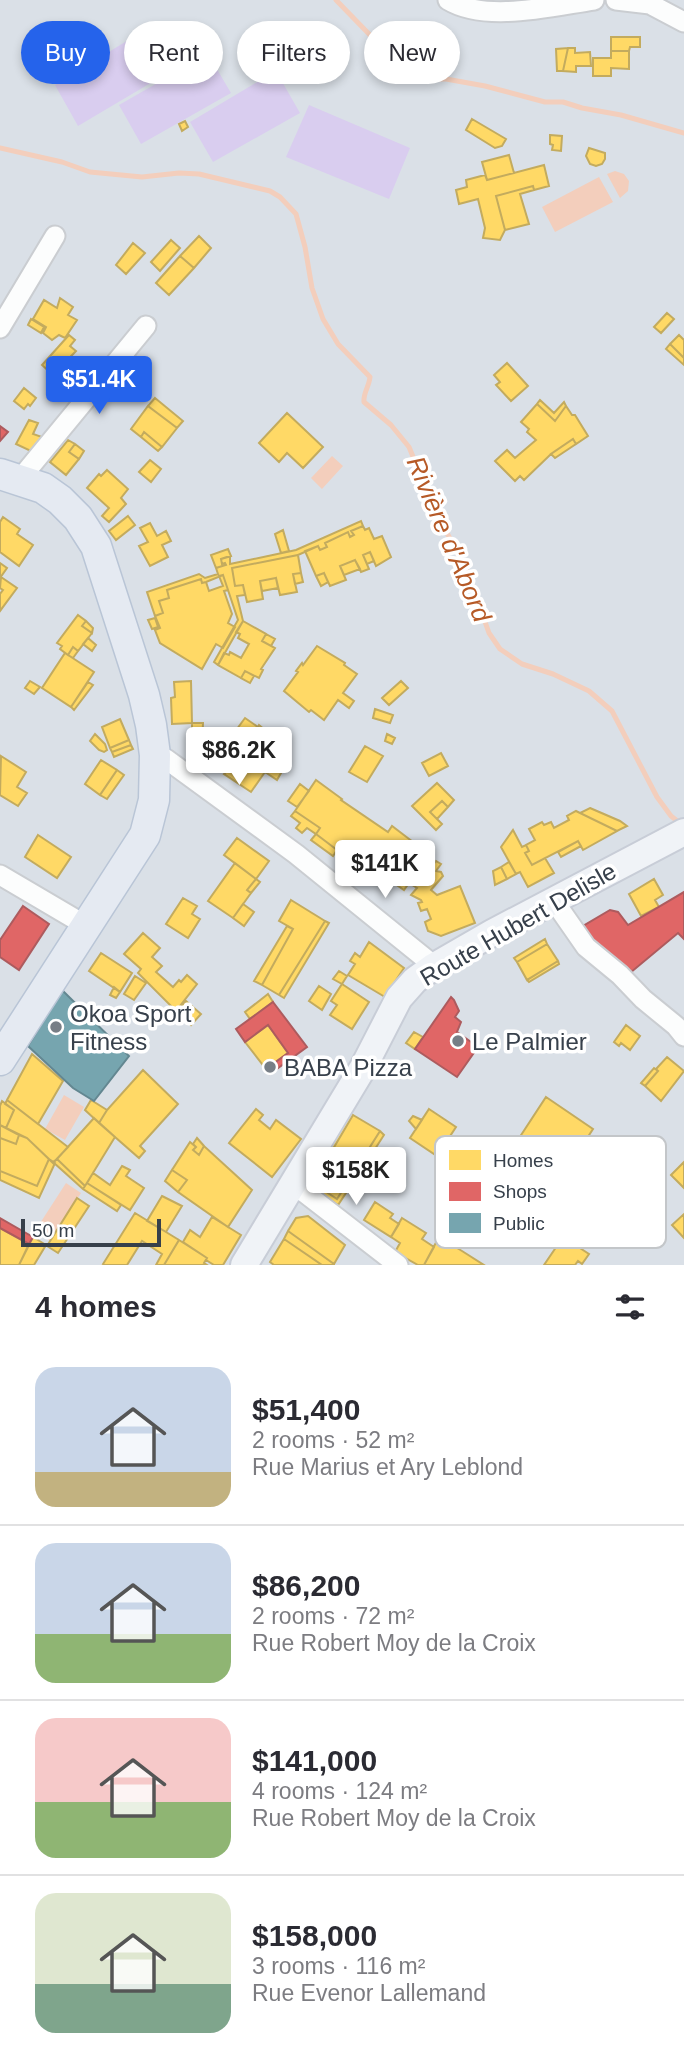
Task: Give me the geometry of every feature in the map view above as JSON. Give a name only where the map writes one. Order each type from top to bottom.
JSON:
[{"type":"main road","points":[[0,1060],[145,835],[154,800],[155,755],[144,695],[96,546],[78,518],[60,500],[43,488],[10,477]]},
{"type":"main road","name":"Route Hubert Delisle","points":[[244,1265],[364,1066],[399,998],[415,981],[433,967],[492,933],[684,832]]},
{"type":"street","points":[[447,0],[457,6],[486,11],[594,0]]},
{"type":"street","points":[[616,0],[650,4],[684,22]]},
{"type":"street","points":[[0,328],[55,236]]},
{"type":"street","points":[[10,477],[146,326]]},
{"type":"street","points":[[155,755],[166,759],[296,854],[433,967]]},
{"type":"street","points":[[0,875],[85,925]]},
{"type":"street","points":[[554,901],[586,947],[620,975],[684,1036]]},
{"type":"street","points":[[291,1185],[398,1265]]},
{"type":"shaded area","points":[[0,0],[684,0],[684,1265],[0,1265]]},
{"type":"shaded area","points":[[124,43],[124,84],[149,84],[78,126],[55,85],[110,84],[110,51]]},
{"type":"shaded area","points":[[223,79],[231,93],[141,144],[119,105],[156,84],[223,84]]},
{"type":"shaded area","points":[[254,84],[283,84],[300,113],[213,162],[190,122]]},
{"type":"shaded area","points":[[309,105],[410,148],[389,199],[286,157]]},
{"type":"shaded area","points":[[615,171],[624,174],[629,181],[628,191],[620,198],[607,174]]},
{"type":"shaded area","points":[[599,177],[613,202],[555,232],[542,207]]},
{"type":"shaded area","points":[[332,456],[343,466],[322,489],[311,478]]},
{"type":"shaded area","points":[[64,1095],[84,1107],[65,1140],[45,1129]]},
{"type":"shaded area","points":[[66,1183],[81,1193],[50,1241],[35,1231]]},
{"type":"building: Homes","points":[[611,37],[640,37],[640,47],[630,47],[629,51],[611,51]]},
{"type":"building: Homes","points":[[568,48],[563,71],[557,71],[556,49]]},
{"type":"building: Homes","points":[[568,48],[575,48],[575,53],[590,52],[591,66],[576,66],[576,72],[563,71]]},
{"type":"building: Homes","points":[[611,51],[629,51],[629,69],[611,68],[611,76],[593,76],[593,58],[611,58]]},
{"type":"building: Homes","points":[[472,119],[506,139],[502,146],[495,148],[466,130]]},
{"type":"building: Homes","points":[[185,121],[188,127],[182,131],[179,124]]},
{"type":"building: Homes","points":[[550,135],[562,136],[561,151],[552,150]]},
{"type":"building: Homes","points":[[589,148],[605,153],[602,164],[590,164],[586,156]]},
{"type":"building: Homes","points":[[509,155],[514,173],[487,180],[482,162]]},
{"type":"building: Homes","points":[[544,165],[549,186],[534,190],[533,186],[496,196],[505,230],[500,240],[483,238],[485,228],[478,199],[459,204],[456,190],[467,187],[466,180],[485,175],[487,180]]},
{"type":"building: Homes","points":[[533,186],[534,190],[520,194],[529,224],[505,230],[496,196]]},
{"type":"building: Homes","points":[[199,236],[211,248],[194,268],[180,256]]},
{"type":"building: Homes","points":[[171,240],[180,248],[160,271],[151,262]]},
{"type":"building: Homes","points":[[133,243],[145,253],[126,274],[116,265]]},
{"type":"building: Homes","points":[[180,256],[194,268],[169,295],[156,283]]},
{"type":"building: Homes","points":[[60,298],[73,307],[68,315],[77,320],[65,338],[59,335],[52,340],[43,333],[46,327],[33,319],[44,300],[57,308]]},
{"type":"building: Homes","points":[[667,313],[674,319],[661,333],[654,327]]},
{"type":"building: Homes","points":[[31,319],[44,327],[41,333],[28,325]]},
{"type":"building: Homes","points":[[69,335],[75,340],[70,346],[76,351],[53,375],[42,365]]},
{"type":"building: Homes","points":[[679,335],[684,340],[684,358],[670,344]]},
{"type":"building: Homes","points":[[670,344],[684,358],[684,365],[666,349]]},
{"type":"building: Homes","points":[[72,356],[74,358],[56,378],[53,375]]},
{"type":"building: Homes","points":[[507,363],[528,386],[511,401],[496,385],[500,382],[494,375]]},
{"type":"building: Homes","points":[[24,388],[36,398],[24,409],[14,401]]},
{"type":"building: Homes","points":[[155,398],[183,421],[177,428],[148,406]]},
{"type":"building: Homes","points":[[540,400],[554,413],[564,402],[566,406],[555,421],[537,404]]},
{"type":"building: Homes","points":[[537,404],[555,421],[566,406],[588,436],[576,444],[573,439],[551,454],[524,480],[520,476],[515,481],[495,461],[507,450],[515,458],[536,440],[521,422]]},
{"type":"building: Homes","points":[[148,406],[177,428],[162,447],[144,432],[141,437],[131,429]]},
{"type":"building: Homes","points":[[287,413],[323,447],[303,468],[287,453],[279,462],[259,443]]},
{"type":"building: Homes","points":[[29,420],[38,423],[33,434],[42,437],[35,453],[16,444]]},
{"type":"building: Homes","points":[[144,432],[162,447],[158,451],[141,437]]},
{"type":"building: Homes","points":[[573,439],[576,444],[555,458],[551,454]]},
{"type":"building: Homes","points":[[68,440],[75,444],[69,452],[79,459],[66,475],[50,462]]},
{"type":"building: Homes","points":[[75,444],[84,451],[79,459],[69,452]]},
{"type":"building: Homes","points":[[150,460],[161,469],[151,482],[139,472]]},
{"type":"building: Homes","points":[[107,470],[128,489],[121,498],[126,504],[109,522],[102,516],[109,508],[87,488],[99,474],[101,476]]},
{"type":"building: Homes","points":[[128,516],[135,525],[116,540],[109,531]]},
{"type":"building: Homes","points":[[3,517],[20,529],[17,534],[33,545],[19,566],[0,552],[0,522]]},
{"type":"building: Homes","points":[[361,521],[363,526],[351,531],[354,535],[350,537],[348,532],[325,543],[327,547],[320,550],[318,546],[298,555],[232,568],[235,586],[243,585],[245,595],[237,596],[243,621],[218,665],[214,662],[238,620],[223,575],[206,582],[202,583],[201,579],[167,590],[169,598],[159,601],[163,613],[155,616],[147,592],[199,574],[205,578],[218,574],[216,568],[226,565],[222,564],[221,559],[230,556],[230,564],[296,550]]},
{"type":"building: Homes","points":[[150,523],[157,536],[166,531],[171,541],[162,545],[168,557],[150,566],[139,546],[148,542],[140,528]]},
{"type":"building: Homes","points":[[363,526],[365,530],[369,528],[374,539],[382,536],[391,557],[376,566],[370,552],[363,555],[369,569],[361,572],[355,560],[340,566],[346,580],[330,586],[324,573],[316,576],[305,551],[318,546],[320,550],[327,547],[325,543],[348,532],[350,537],[354,535],[351,531]]},
{"type":"building: Homes","points":[[283,530],[289,551],[281,553],[275,534]]},
{"type":"building: Homes","points":[[228,549],[231,556],[221,559],[222,564],[226,565],[216,568],[211,555]]},
{"type":"building: Homes","points":[[370,552],[374,561],[367,564],[363,555]]},
{"type":"building: Homes","points":[[298,555],[301,573],[293,574],[297,592],[280,595],[276,578],[260,581],[263,599],[247,602],[243,585],[235,586],[232,568]]},
{"type":"building: Homes","points":[[355,560],[360,569],[344,575],[340,566]]},
{"type":"building: Homes","points":[[0,563],[7,568],[0,578]]},
{"type":"building: Homes","points":[[301,573],[303,582],[295,584],[293,574]]},
{"type":"building: Homes","points":[[324,573],[328,582],[321,586],[316,576]]},
{"type":"building: Homes","points":[[223,575],[228,590],[224,591],[232,614],[228,623],[235,627],[223,648],[216,644],[202,669],[160,643],[155,630],[160,628],[155,616],[163,613],[159,601],[169,598],[167,590],[201,579],[202,583],[206,582],[209,591],[223,586],[219,576]]},
{"type":"building: Homes","points":[[1,577],[17,588],[0,611],[0,594],[3,590],[0,588]]},
{"type":"building: Homes","points":[[276,578],[278,588],[262,591],[260,581]]},
{"type":"building: Homes","points":[[78,615],[86,621],[82,626],[92,633],[78,651],[73,647],[68,655],[57,643]]},
{"type":"building: Homes","points":[[155,618],[158,627],[152,629],[148,620]]},
{"type":"building: Homes","points":[[86,621],[93,628],[92,633],[82,626]]},
{"type":"building: Homes","points":[[243,621],[266,634],[262,641],[275,648],[261,669],[263,670],[259,678],[245,671],[241,678],[218,665],[224,653],[229,655],[230,652],[241,658],[249,644],[238,638],[240,634],[236,632]]},
{"type":"building: Homes","points":[[266,634],[275,639],[271,646],[262,641]]},
{"type":"building: Homes","points":[[88,638],[96,645],[92,651],[83,644]]},
{"type":"building: Homes","points":[[317,646],[345,663],[344,665],[357,674],[343,693],[354,701],[349,708],[338,700],[324,720],[311,710],[309,712],[284,691],[298,672],[296,671]]},
{"type":"building: Homes","points":[[73,647],[78,651],[73,658],[68,655]]},
{"type":"building: Homes","points":[[65,653],[94,672],[71,707],[42,688]]},
{"type":"building: Homes","points":[[245,671],[254,676],[250,683],[241,678]]},
{"type":"building: Homes","points":[[30,681],[40,687],[34,694],[25,688]]},
{"type":"building: Homes","points":[[191,681],[192,723],[172,724],[171,698],[175,697],[174,682]]},
{"type":"building: Homes","points":[[401,681],[408,688],[389,705],[382,698]]},
{"type":"building: Homes","points":[[88,682],[93,685],[74,710],[71,707]]},
{"type":"building: Homes","points":[[375,709],[393,715],[390,723],[373,718]]},
{"type":"building: Homes","points":[[245,718],[258,727],[259,725],[284,746],[270,766],[281,773],[277,780],[265,772],[251,792],[212,763],[229,736],[231,737]]},
{"type":"building: Homes","points":[[120,719],[129,740],[110,748],[102,727]]},
{"type":"building: Homes","points":[[192,723],[203,723],[202,746],[192,748]]},
{"type":"building: Homes","points":[[95,734],[105,744],[107,750],[104,752],[90,741]]},
{"type":"building: Homes","points":[[387,734],[395,738],[392,744],[385,741]]},
{"type":"building: Homes","points":[[129,740],[131,745],[112,752],[110,748]]},
{"type":"building: Homes","points":[[131,745],[133,749],[114,757],[112,752]]},
{"type":"building: Homes","points":[[365,746],[383,756],[367,782],[349,772]]},
{"type":"building: Homes","points":[[198,748],[200,758],[192,759],[190,750]]},
{"type":"building: Homes","points":[[441,753],[448,766],[429,776],[422,763]]},
{"type":"building: Homes","points":[[1,756],[26,772],[17,787],[27,793],[18,806],[0,795]]},
{"type":"building: Homes","points":[[101,760],[117,770],[100,795],[85,784]]},
{"type":"building: Homes","points":[[117,770],[124,775],[107,799],[100,795]]},
{"type":"building: Homes","points":[[316,780],[388,832],[392,826],[429,855],[424,862],[431,867],[436,861],[441,864],[436,871],[443,876],[431,890],[437,895],[460,886],[475,923],[441,936],[428,931],[425,922],[431,919],[427,909],[421,911],[418,903],[422,902],[421,900],[411,895],[417,888],[409,883],[404,890],[391,881],[395,875],[371,857],[367,863],[342,845],[337,850],[316,834],[320,828],[295,811]]},
{"type":"building: Homes","points":[[437,783],[454,800],[448,807],[442,801],[430,812],[442,824],[436,830],[412,806]]},
{"type":"building: Homes","points":[[300,784],[309,791],[297,807],[288,801]]},
{"type":"building: Homes","points":[[442,801],[448,807],[437,819],[430,812]]},
{"type":"building: Homes","points":[[590,808],[627,826],[617,831],[580,813]]},
{"type":"building: Homes","points":[[295,811],[320,828],[316,834],[307,828],[302,833],[296,828],[300,823],[291,816]]},
{"type":"building: Homes","points":[[576,811],[617,831],[583,850],[578,841],[532,865],[525,853],[529,851],[526,845],[535,840],[529,829],[542,822],[544,825],[551,822],[554,828],[569,820],[567,816]]},
{"type":"building: Homes","points":[[513,830],[522,847],[526,845],[529,851],[525,853],[532,865],[545,858],[554,873],[528,887],[520,872],[516,874],[501,847]]},
{"type":"building: Homes","points":[[316,834],[337,850],[333,856],[311,840]]},
{"type":"building: Homes","points":[[38,835],[71,857],[57,878],[25,857]]},
{"type":"building: Homes","points":[[237,838],[269,861],[256,879],[224,855]]},
{"type":"building: Homes","points":[[578,841],[581,846],[561,857],[558,852]]},
{"type":"building: Homes","points":[[342,845],[367,863],[363,868],[337,850]]},
{"type":"building: Homes","points":[[371,857],[395,875],[391,881],[382,874],[378,880],[372,875],[376,869],[367,863]]},
{"type":"building: Homes","points":[[509,862],[516,874],[507,879],[501,867]]},
{"type":"building: Homes","points":[[235,863],[256,879],[247,890],[251,893],[233,918],[208,901]]},
{"type":"building: Homes","points":[[501,867],[507,879],[495,885],[493,871]]},
{"type":"building: Homes","points":[[256,879],[260,882],[251,893],[247,890]]},
{"type":"building: Homes","points":[[654,879],[663,895],[655,900],[659,907],[641,916],[629,894]]},
{"type":"building: Homes","points":[[183,898],[197,906],[192,914],[200,919],[188,938],[166,924]]},
{"type":"building: Homes","points":[[291,900],[325,921],[279,995],[262,985],[293,929],[279,921]]},
{"type":"building: Homes","points":[[243,904],[254,912],[244,926],[233,918]]},
{"type":"building: Homes","points":[[325,921],[329,923],[284,998],[279,995]]},
{"type":"building: Homes","points":[[287,926],[293,929],[262,985],[254,981]]},
{"type":"building: Homes","points":[[143,933],[160,948],[152,957],[162,966],[156,972],[173,987],[187,975],[197,984],[176,1011],[138,973],[141,969],[124,954]]},
{"type":"building: Homes","points":[[545,939],[547,944],[517,962],[514,958]]},
{"type":"building: Homes","points":[[369,942],[404,968],[385,997],[348,975],[355,964],[350,961],[355,953],[360,957]]},
{"type":"building: Homes","points":[[547,944],[558,961],[527,980],[517,962]]},
{"type":"building: Homes","points":[[101,953],[132,973],[120,992],[89,971]]},
{"type":"building: Homes","points":[[558,961],[559,964],[529,982],[527,980]]},
{"type":"building: Homes","points":[[339,971],[347,976],[342,984],[333,979]]},
{"type":"building: Homes","points":[[135,976],[146,983],[134,1000],[124,994]]},
{"type":"building: Homes","points":[[342,984],[369,1002],[352,1029],[330,1015],[337,1005],[331,1001]]},
{"type":"building: Homes","points":[[319,986],[331,994],[322,1010],[309,1001]]},
{"type":"building: Homes","points":[[114,987],[120,992],[116,998],[110,995]]},
{"type":"building: Homes","points":[[268,994],[273,1002],[250,1019],[245,1012]]},
{"type":"building: Homes","points":[[186,1001],[201,1014],[191,1025],[176,1011]]},
{"type":"building: Homes","points":[[268,1025],[288,1053],[266,1069],[245,1042]]},
{"type":"building: Homes","points":[[626,1025],[640,1036],[630,1050],[621,1043],[619,1046],[614,1042]]},
{"type":"building: Homes","points":[[414,1032],[423,1037],[415,1049],[406,1043]]},
{"type":"building: Homes","points":[[32,1054],[63,1081],[38,1124],[7,1100]]},
{"type":"building: Homes","points":[[667,1057],[684,1071],[661,1101],[645,1086]]},
{"type":"building: Homes","points":[[654,1068],[658,1071],[645,1086],[641,1083]]},
{"type":"building: Homes","points":[[143,1070],[178,1104],[140,1146],[145,1151],[139,1158],[99,1123],[107,1110]]},
{"type":"building: Homes","points":[[546,1097],[593,1129],[588,1136],[520,1136]]},
{"type":"building: Homes","points":[[7,1100],[68,1147],[53,1163],[27,1138],[6,1128],[14,1110],[5,1104]]},
{"type":"building: Homes","points":[[91,1100],[107,1110],[99,1123],[85,1110]]},
{"type":"building: Homes","points":[[2,1101],[14,1110],[6,1128],[0,1125]]},
{"type":"building: Homes","points":[[256,1109],[263,1115],[259,1120],[270,1129],[276,1120],[301,1139],[272,1177],[229,1143]]},
{"type":"building: Homes","points":[[429,1109],[456,1127],[450,1136],[435,1136],[435,1155],[410,1138]]},
{"type":"building: Homes","points":[[349,1112],[353,1115],[313,1183],[337,1199],[380,1131],[384,1135],[366,1163],[369,1165],[359,1181],[356,1178],[338,1205],[306,1184]]},
{"type":"building: Homes","points":[[353,1115],[380,1131],[337,1199],[313,1183]]},
{"type":"building: Homes","points":[[413,1116],[422,1120],[416,1129],[409,1121]]},
{"type":"building: Homes","points":[[94,1118],[115,1137],[85,1186],[57,1159]]},
{"type":"building: Homes","points":[[0,1125],[19,1135],[16,1144],[0,1138]]},
{"type":"building: Homes","points":[[19,1135],[27,1138],[49,1159],[37,1186],[0,1171],[0,1138],[16,1144]]},
{"type":"building: Homes","points":[[197,1138],[204,1146],[199,1155],[193,1150]]},
{"type":"building: Homes","points":[[190,1142],[199,1155],[204,1146],[252,1190],[228,1227],[178,1192],[187,1180],[172,1170]]},
{"type":"building: Homes","points":[[49,1159],[55,1163],[39,1198],[0,1180],[0,1171],[37,1186]]},
{"type":"building: Homes","points":[[57,1159],[85,1186],[83,1189],[53,1162]]},
{"type":"building: Homes","points":[[684,1162],[684,1188],[671,1175]]},
{"type":"building: Homes","points":[[122,1166],[130,1170],[126,1176],[144,1188],[130,1210],[87,1183],[93,1173],[110,1185]]},
{"type":"building: Homes","points":[[172,1170],[187,1180],[178,1192],[165,1181]]},
{"type":"building: Homes","points":[[87,1183],[121,1205],[117,1211],[83,1189]]},
{"type":"building: Homes","points":[[162,1196],[182,1206],[166,1232],[147,1221]]},
{"type":"building: Homes","points":[[77,1198],[89,1206],[58,1253],[47,1246]]},
{"type":"building: Homes","points":[[375,1202],[393,1214],[390,1218],[399,1224],[391,1237],[364,1220]]},
{"type":"building: Homes","points":[[135,1213],[179,1240],[164,1265],[156,1265],[162,1254],[142,1241],[127,1265],[103,1264]]},
{"type":"building: Homes","points":[[684,1214],[684,1238],[672,1225]]},
{"type":"building: Homes","points":[[308,1216],[345,1245],[334,1264],[288,1231],[296,1218]]},
{"type":"building: Homes","points":[[212,1217],[241,1235],[223,1265],[214,1265],[183,1242],[190,1230],[200,1237]]},
{"type":"building: Homes","points":[[402,1218],[426,1233],[422,1239],[434,1247],[424,1265],[418,1265],[395,1252],[400,1243],[391,1237]]},
{"type":"building: Homes","points":[[0,1228],[29,1244],[19,1265],[0,1265]]},
{"type":"building: Homes","points":[[288,1231],[334,1265],[322,1265],[284,1239]]},
{"type":"building: Homes","points":[[33,1237],[46,1245],[34,1265],[19,1265]]},
{"type":"building: Homes","points":[[284,1239],[322,1265],[274,1265],[270,1262]]},
{"type":"building: Homes","points":[[179,1240],[207,1258],[204,1263],[207,1265],[164,1265]]},
{"type":"building: Homes","points":[[435,1244],[435,1248],[457,1248],[484,1265],[424,1265]]},
{"type":"building: Homes","points":[[556,1248],[580,1248],[589,1254],[582,1264],[578,1261],[575,1265],[544,1265]]},
{"type":"building: Shops","points":[[0,426],[8,432],[0,441]]},
{"type":"building: Shops","points":[[684,892],[684,939],[678,933],[630,973],[578,929],[610,910],[618,912],[628,925]]},
{"type":"building: Shops","points":[[23,906],[49,924],[19,970],[0,957],[0,940]]},
{"type":"building: Shops","points":[[451,997],[459,1011],[455,1017],[461,1022],[457,1032],[478,1047],[457,1077],[415,1049]]},
{"type":"building: Shops","points":[[273,1002],[307,1047],[270,1074],[266,1069],[288,1053],[268,1025],[245,1042],[236,1029]]},
{"type":"building: Shops","points":[[0,1218],[33,1237],[29,1244],[0,1228]]},
{"type":"building: Public","points":[[62,990],[129,1056],[94,1101],[73,1088],[28,1046]]},
{"type":"waterway","points":[[336,0],[404,73],[426,79],[446,79],[485,86],[545,102],[563,102],[684,133]]},
{"type":"waterway","name":"Rivière d'Abord","points":[[0,148],[62,162],[90,172],[142,177],[199,174],[270,191],[280,197],[296,214],[312,288],[323,319],[338,344],[370,377],[364,402],[391,425],[409,447],[436,512],[467,571],[489,633],[500,649],[522,664],[553,674],[589,691],[612,711],[657,797],[671,816],[681,824]]},
{"type":"place","name":"Okoa Sport Fitness","points":[[56,1027]]},
{"type":"place","name":"Le Palmier","points":[[458,1041]]},
{"type":"place","name":"BABA Pizza","points":[[270,1067]]}]
